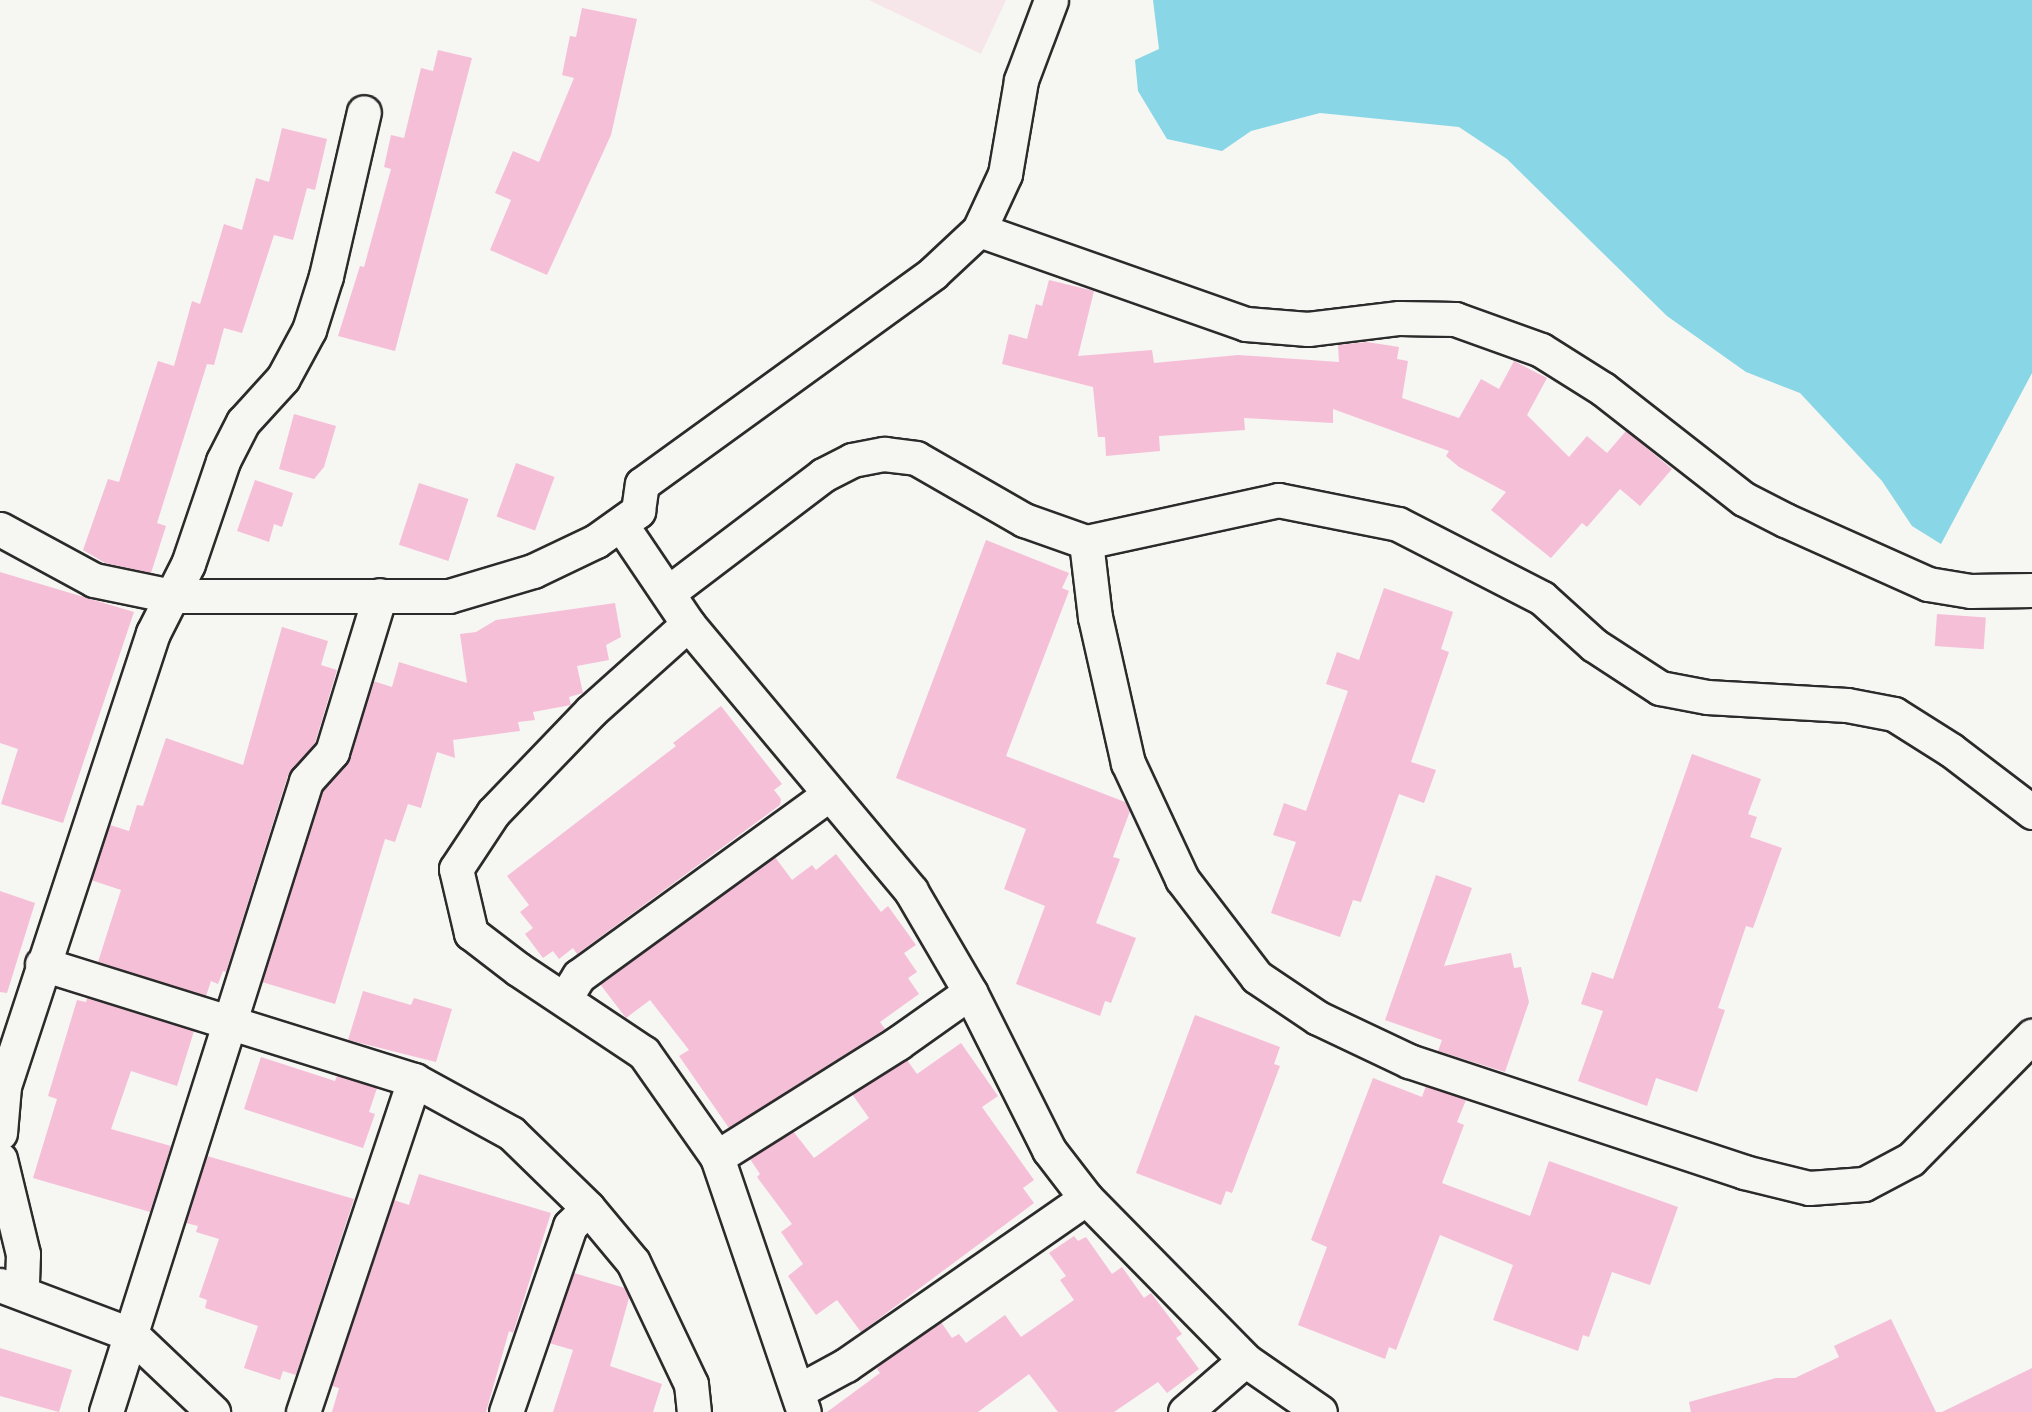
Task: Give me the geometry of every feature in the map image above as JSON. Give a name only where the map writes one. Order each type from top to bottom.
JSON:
[{"type":"street","points":[[0,529],[94,580],[171,596],[450,596],[533,571],[622,526],[638,511],[642,484],[933,273],[979,230],[1005,174],[1021,80],[1042,15],[1051,0]]},
{"type":"street","points":[[0,1133],[14,1006],[42,964],[153,633],[188,564],[223,461],[243,422],[283,378],[309,330],[326,276],[364,112]]},
{"type":"street","points":[[979,230],[1246,324],[1308,329],[1399,318],[1455,320],[1541,350],[1604,389],[1744,499],[1785,520],[1928,584],[1970,591],[2032,590]]},
{"type":"street","points":[[669,592],[823,475],[852,460],[884,454],[916,458],[1024,519],[1086,542],[1278,500],[1398,524],[1542,598],[1594,645],[1660,688],[1707,697],[1847,705],[1894,714],[1951,750],[2032,812]]},
{"type":"street","points":[[622,526],[669,592],[688,624],[828,795],[911,891],[970,992],[1049,1150],[1086,1198],[1245,1360],[1320,1412]]},
{"type":"street","points":[[1086,542],[1095,617],[1128,763],[1182,879],[1257,977],[1318,1018],[1409,1061],[1744,1172],[1809,1188],[1864,1184],[1911,1159],[2032,1036]]},
{"type":"street","points":[[106,1412],[306,782],[332,752],[380,595]]},
{"type":"street","points":[[688,624],[591,711],[510,796],[456,869],[471,933],[518,969],[565,998],[644,1053],[717,1157],[801,1402],[846,1365],[1086,1198]]},
{"type":"street","points":[[565,998],[579,976],[828,795]]},
{"type":"street","points":[[42,964],[414,1080],[511,1133],[588,1208],[633,1262],[691,1384],[694,1412]]},
{"type":"street","points":[[717,1157],[898,1043],[970,992]]},
{"type":"street","points":[[303,1412],[414,1080]]},
{"type":"street","points":[[0,1159],[22,1254],[11,1288],[132,1335],[213,1412]]},
{"type":"street","points":[[506,1412],[570,1226],[588,1208]]},
{"type":"street","points":[[1185,1412],[1245,1360]]},
{"type":"shaded area","points":[[869,0],[1006,0],[981,54]]},
{"type":"water","points":[[1153,0],[2032,0],[2032,373],[1941,544],[1912,526],[1882,481],[1800,393],[1746,372],[1667,316],[1507,159],[1459,127],[1320,113],[1251,131],[1222,151],[1167,139],[1138,91],[1135,60],[1159,49]]},
{"type":"building","points":[[582,8],[637,19],[611,135],[547,275],[490,250],[511,200],[495,193],[513,151],[539,162],[574,78],[562,75],[570,36],[576,37]]},
{"type":"building","points":[[438,50],[472,58],[395,351],[338,336],[360,266],[364,267],[391,169],[384,167],[391,135],[404,138],[421,68],[433,71]]},
{"type":"building","points":[[282,128],[327,139],[315,190],[307,188],[293,240],[274,235],[242,333],[224,328],[214,365],[207,364],[157,523],[166,526],[151,573],[105,563],[83,550],[108,479],[119,482],[158,361],[174,366],[192,301],[200,304],[224,224],[242,230],[256,178],[269,182]]},
{"type":"building","points":[[1049,280],[1094,291],[1078,356],[1152,350],[1154,363],[1238,355],[1339,362],[1338,345],[1367,342],[1399,347],[1397,359],[1408,361],[1402,398],[1459,418],[1481,379],[1499,389],[1514,361],[1547,378],[1527,415],[1569,457],[1587,436],[1607,453],[1626,431],[1672,469],[1640,506],[1620,489],[1587,527],[1582,523],[1551,558],[1491,510],[1506,492],[1459,467],[1446,456],[1449,451],[1333,409],[1333,423],[1244,418],[1245,430],[1159,436],[1160,451],[1106,456],[1105,437],[1098,437],[1093,387],[1002,364],[1009,334],[1027,339],[1036,304],[1042,306]]},
{"type":"building","points":[[294,414],[336,426],[324,467],[314,479],[279,469]]},
{"type":"building","points":[[516,463],[555,477],[535,531],[497,517]]},
{"type":"building","points":[[255,480],[293,493],[282,527],[274,524],[269,542],[237,531]]},
{"type":"building","points":[[419,483],[468,499],[448,561],[399,545]]},
{"type":"building","points":[[986,540],[1069,573],[1062,588],[1069,591],[1006,756],[1125,802],[1130,811],[1113,857],[1120,859],[1096,923],[1136,938],[1111,1003],[1105,1001],[1100,1016],[1016,984],[1045,906],[1004,889],[1026,829],[896,778]]},
{"type":"building","points":[[0,572],[134,612],[63,823],[1,804],[18,749],[0,743]]},
{"type":"building","points":[[1384,588],[1453,612],[1441,649],[1449,652],[1411,762],[1436,770],[1424,803],[1399,794],[1361,902],[1353,900],[1340,937],[1271,913],[1296,842],[1273,835],[1284,803],[1306,811],[1348,691],[1326,684],[1337,652],[1359,660]]},
{"type":"building","points":[[615,603],[621,637],[606,645],[609,660],[577,666],[583,693],[569,697],[571,705],[533,712],[535,720],[518,722],[520,731],[453,740],[455,758],[437,752],[421,808],[408,804],[395,842],[385,839],[335,1004],[262,982],[323,791],[350,758],[373,681],[392,687],[399,662],[467,683],[460,634],[476,632],[496,620]]},
{"type":"building","points":[[1937,614],[1986,617],[1984,649],[1935,646]]},
{"type":"building","points":[[282,627],[328,641],[321,665],[337,670],[315,743],[288,775],[226,972],[223,971],[218,984],[211,981],[206,996],[98,962],[121,890],[91,880],[110,825],[129,831],[137,805],[143,806],[166,738],[243,765]]},
{"type":"building","points":[[721,706],[782,784],[774,790],[781,799],[780,805],[577,954],[573,948],[559,959],[553,951],[543,958],[525,934],[533,928],[520,912],[529,905],[507,876],[676,746],[673,743]]},
{"type":"building","points":[[1692,754],[1761,779],[1748,814],[1757,817],[1750,837],[1782,848],[1753,928],[1746,926],[1718,1008],[1725,1010],[1697,1092],[1656,1078],[1647,1106],[1578,1081],[1603,1011],[1581,1004],[1592,972],[1613,979]]},
{"type":"building","points":[[836,854],[881,912],[888,906],[916,945],[904,953],[917,972],[908,978],[919,994],[880,1022],[885,1029],[729,1128],[679,1056],[689,1050],[650,1000],[626,1018],[600,984],[775,857],[792,880],[812,865],[816,870]]},
{"type":"building","points":[[1436,875],[1472,888],[1444,966],[1511,953],[1514,968],[1521,967],[1529,1002],[1505,1072],[1438,1051],[1442,1040],[1385,1020]]},
{"type":"building","points":[[0,891],[35,903],[7,993],[0,992]]},
{"type":"building","points":[[363,991],[411,1005],[414,998],[452,1009],[436,1062],[348,1040]]},
{"type":"building","points":[[87,998],[194,1031],[177,1086],[131,1071],[111,1129],[171,1146],[150,1212],[33,1178],[57,1099],[48,1096],[77,1000],[86,1002]]},
{"type":"building","points":[[1195,1015],[1280,1047],[1274,1064],[1280,1066],[1232,1193],[1226,1191],[1221,1205],[1136,1173]]},
{"type":"building","points":[[961,1043],[998,1096],[982,1107],[1034,1180],[1023,1188],[1034,1203],[861,1332],[837,1300],[816,1315],[788,1276],[803,1264],[781,1232],[792,1224],[757,1177],[760,1174],[750,1159],[793,1131],[814,1158],[869,1118],[852,1094],[907,1060],[917,1074]]},
{"type":"building","points":[[261,1057],[335,1081],[337,1076],[377,1088],[369,1112],[375,1114],[363,1148],[244,1109]]},
{"type":"building","points":[[1373,1078],[1422,1097],[1426,1086],[1466,1100],[1457,1122],[1464,1125],[1442,1183],[1530,1216],[1549,1161],[1678,1207],[1650,1285],[1612,1272],[1589,1337],[1583,1335],[1578,1351],[1493,1320],[1513,1265],[1440,1235],[1396,1350],[1389,1347],[1385,1359],[1298,1325],[1327,1247],[1311,1240]]},
{"type":"building","points":[[207,1156],[354,1199],[296,1375],[283,1371],[280,1380],[244,1368],[258,1326],[205,1308],[207,1300],[199,1297],[219,1239],[196,1232],[198,1226],[186,1223]]},
{"type":"building","points":[[419,1174],[551,1213],[513,1333],[509,1331],[486,1412],[332,1412],[339,1388],[332,1386],[394,1200],[409,1205]]},
{"type":"building","points":[[1074,1236],[1078,1241],[1086,1237],[1112,1274],[1122,1267],[1144,1298],[1151,1293],[1182,1334],[1176,1338],[1199,1369],[1167,1393],[1158,1382],[1114,1412],[1058,1412],[1029,1374],[978,1412],[827,1412],[880,1373],[877,1369],[883,1362],[941,1322],[952,1338],[959,1334],[966,1343],[1005,1315],[1021,1337],[1074,1300],[1060,1280],[1066,1276],[1049,1253]]},
{"type":"building","points":[[574,1273],[625,1288],[629,1298],[610,1366],[662,1384],[653,1412],[553,1412],[573,1350],[549,1343]]},
{"type":"building","points":[[1891,1319],[1936,1412],[1691,1412],[1689,1402],[1776,1378],[1795,1378],[1839,1357],[1834,1346]]},
{"type":"building","points":[[0,1348],[72,1370],[59,1412],[0,1396]]},
{"type":"building","points":[[2032,1368],[2032,1412],[1942,1412]]}]
